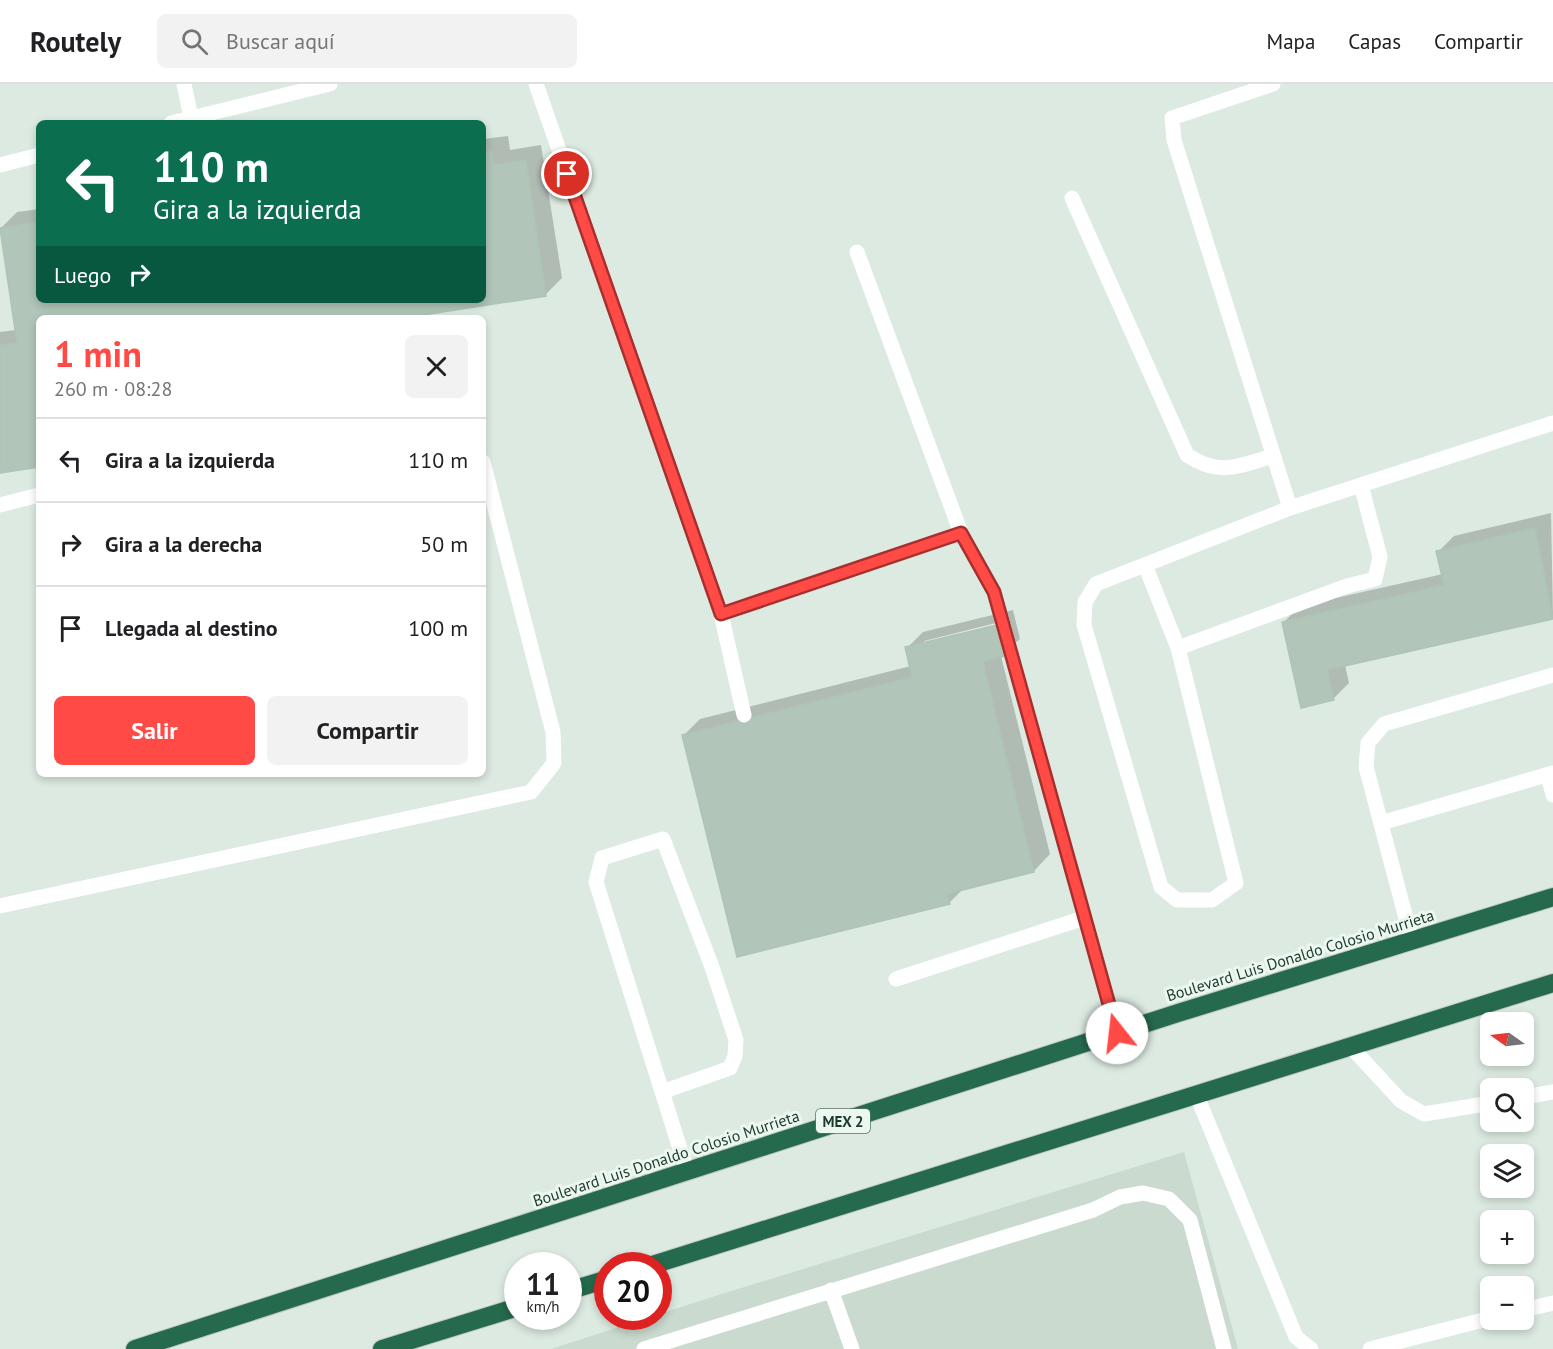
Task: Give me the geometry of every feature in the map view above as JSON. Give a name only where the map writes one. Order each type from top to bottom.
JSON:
[{"type":"highway","name":"Boulevard Luis Donaldo Colosio Murrieta","points":[[135,1349],[1117,1033],[1553,897]]},
{"type":"highway","points":[[672,1259],[1553,983]]},
{"type":"highway","points":[[381,1349],[504,1311]]},
{"type":"lane","points":[[184,84],[191,118]]},
{"type":"lane","points":[[183,120],[330,84]]},
{"type":"lane","points":[[536,84],[721,614],[744,715]]},
{"type":"lane","points":[[1273,84],[1172,118],[1174,140],[1290,508]]},
{"type":"lane","points":[[0,165],[36,156]]},
{"type":"lane","points":[[1072,198],[1187,455],[1204,466],[1228,469],[1273,456]]},
{"type":"lane","points":[[857,252],[961,533],[994,592],[1117,1033]]},
{"type":"lane","points":[[1145,565],[1178,648],[1236,883],[1212,900],[1177,900],[1161,887],[1084,625],[1085,602],[1096,584],[1290,508],[1553,423]]},
{"type":"lane","points":[[0,906],[531,792],[554,763],[553,732],[486,474]]},
{"type":"lane","points":[[1178,648],[1347,586],[1375,579],[1380,557],[1361,485]]},
{"type":"lane","points":[[0,505],[36,496]]},
{"type":"lane","points":[[721,614],[961,533]]},
{"type":"lane","points":[[1412,941],[1366,767],[1368,743],[1383,724],[1553,675]]},
{"type":"lane","points":[[1381,823],[1550,774],[1553,795]]},
{"type":"lane","points":[[662,1092],[730,1068],[735,1056],[736,1040],[712,967],[663,839],[602,858],[596,882],[662,1092],[687,1171]]},
{"type":"lane","points":[[896,979],[1084,918]]},
{"type":"lane","points":[[1351,1047],[1401,1101],[1424,1114],[1480,1104]]},
{"type":"lane","points":[[1534,1095],[1553,1092]]},
{"type":"lane","points":[[1197,1096],[1296,1337],[1311,1349]]},
{"type":"lane","points":[[644,1349],[1093,1210],[1120,1197],[1143,1193],[1169,1199],[1190,1220],[1224,1349]]},
{"type":"lane","points":[[831,1290],[852,1349]]},
{"type":"lane","points":[[1534,1308],[1553,1303]]},
{"type":"lane","points":[[1370,1349],[1480,1321]]},
{"type":"shaded area","points":[[1184,1152],[1238,1349],[551,1349],[610,1330],[672,1330],[672,1310]]},
{"type":"building","points":[[492,151],[494,165],[526,160],[546,296],[423,315],[36,315],[36,467],[0,473],[0,345],[17,343],[0,228],[36,222],[36,303],[486,303],[486,152]]},
{"type":"building","points":[[1535,528],[1553,619],[1327,670],[1334,700],[1301,708],[1282,622],[1444,585],[1436,551]]},
{"type":"building","points":[[997,625],[1004,656],[983,662],[1034,872],[947,894],[950,904],[737,957],[682,735],[912,677],[905,647]]},
{"type":"route","points":[[567,174],[721,614],[961,533],[994,592],[1010,659],[1117,1033]]}]
